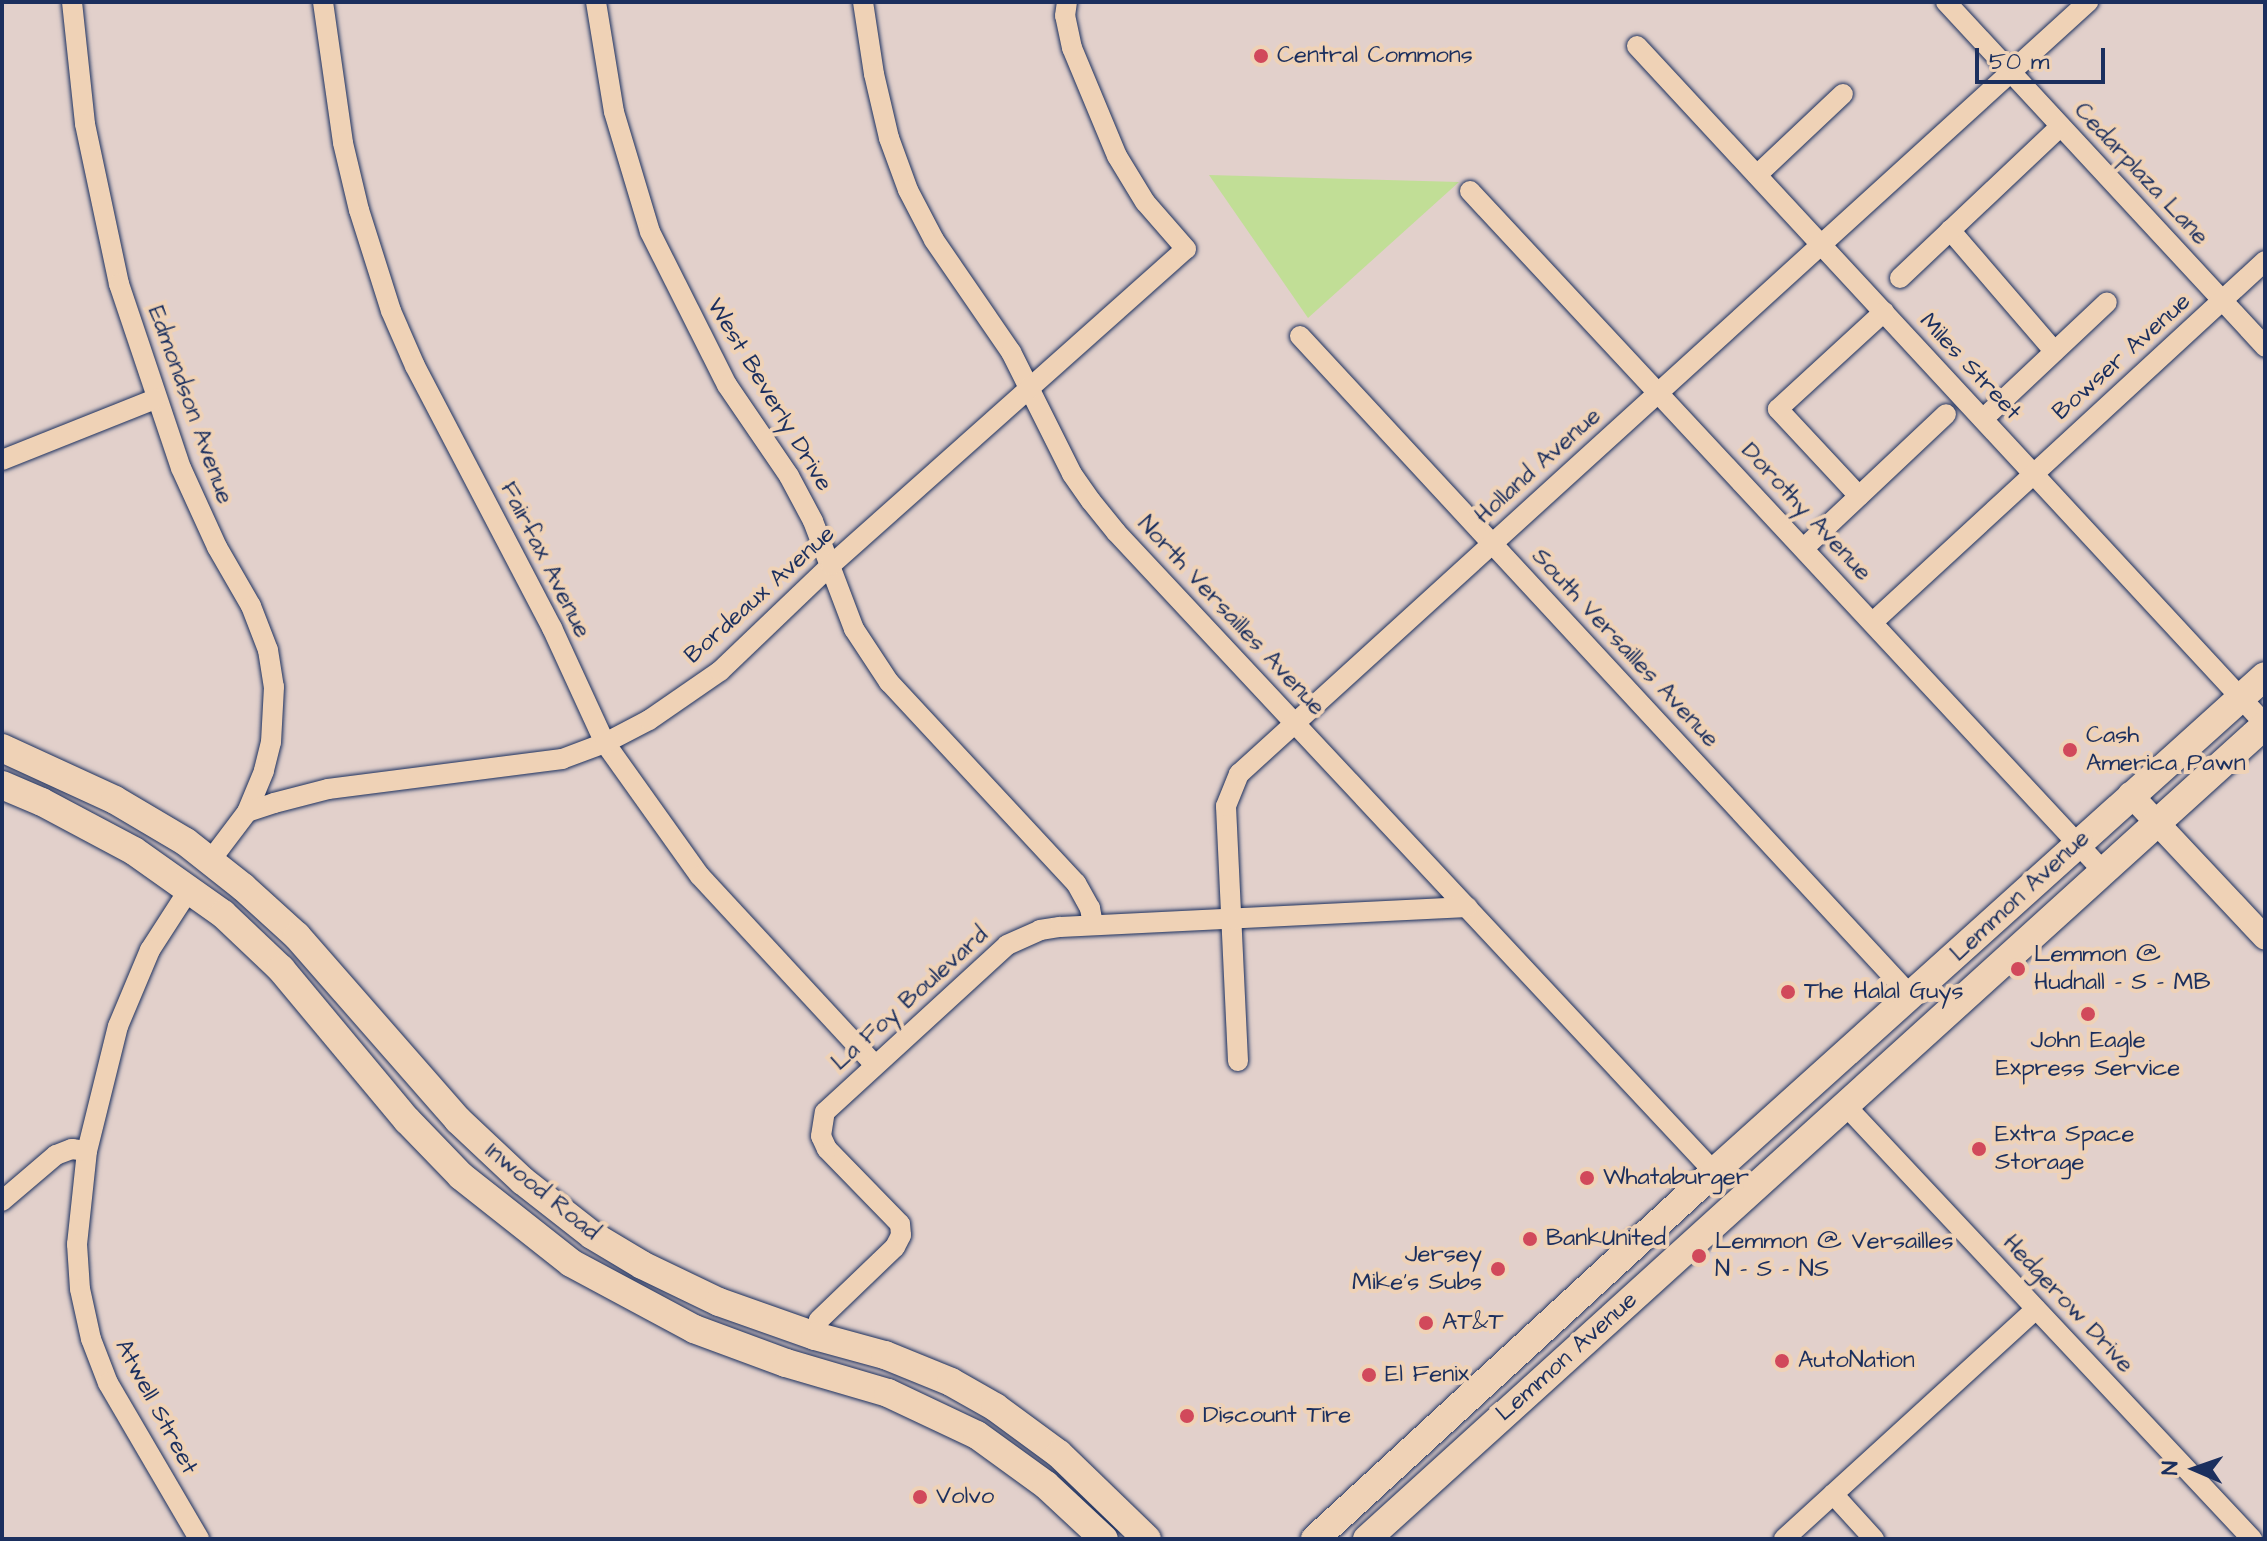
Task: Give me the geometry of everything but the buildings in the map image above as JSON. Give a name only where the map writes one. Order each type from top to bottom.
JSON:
[{"type":"main road","name":"Lemmon Avenue","points":[[1315,1539],[2130,794],[2265,676]]},
{"type":"main road","name":"Lemmon Avenue","points":[[1367,1539],[2265,724]]},
{"type":"main road","name":"Inwood Road","points":[[2,748],[115,800],[210,861],[243,887],[297,936],[439,1101],[493,1155],[557,1209],[642,1265],[719,1302],[919,1368],[995,1407],[1059,1454],[1147,1539]]},
{"type":"main road","name":"Inwood Road","points":[[2,785],[75,818],[190,888],[281,969],[407,1120],[461,1176],[541,1242],[625,1294],[694,1329],[786,1363],[899,1397],[977,1435],[1046,1485],[1104,1539]]},
{"type":"main road","points":[[166,872],[198,869],[210,861]]},
{"type":"main road","points":[[190,888],[217,883],[243,887]]},
{"type":"main road","points":[[1911,996],[1934,1022]]},
{"type":"main road","points":[[1820,1078],[1845,1105]]},
{"type":"main road","points":[[1714,1172],[1740,1200]]},
{"type":"main road","points":[[625,1294],[642,1265]]},
{"type":"main road","points":[[786,1363],[806,1333]]},
{"type":"main road","points":[[1465,1401],[1488,1429]]},
{"type":"main road","points":[[977,1435],[995,1407]]},
{"type":"main road","points":[[1378,1481],[1403,1506]]},
{"type":"street","name":"Edmondson Avenue","points":[[72,2],[95,181],[119,284],[155,399],[181,468],[217,547],[251,606],[268,650],[274,687],[271,742],[264,771],[247,812]]},
{"type":"street","name":"Fairfax Avenue","points":[[323,2],[343,143],[359,210],[391,311],[415,366],[552,628],[605,743],[666,834],[700,876],[874,1064]]},
{"type":"street","name":"West Beverly Drive","points":[[596,2],[614,112],[650,232],[727,385],[789,476],[831,565],[854,629],[889,682],[1076,883],[1090,908],[1093,925]]},
{"type":"street","name":"North Versailles Avenue","points":[[863,2],[874,74],[889,138],[908,190],[934,240],[1011,352],[1065,461],[1091,501],[1714,1172]]},
{"type":"street","name":"Bordeaux Avenue","points":[[247,812],[328,789],[562,759],[605,743],[649,720],[720,671],[831,565],[1186,249],[1145,202],[1117,156],[1072,48],[1065,16],[1067,2]]},
{"type":"street","name":"Cedarplaza Lane","points":[[1946,2],[2265,347]]},
{"type":"street","name":"Holland Avenue","points":[[1238,1061],[1226,806],[1230,789],[1239,774],[2088,2]]},
{"type":"street","name":"Miles Street","points":[[1637,46],[2265,724]]},
{"type":"street","points":[[1757,175],[1843,94]]},
{"type":"street","points":[[1900,278],[2061,126]]},
{"type":"street","name":"Dorothy Avenue","points":[[1470,191],[2102,870]]},
{"type":"street","points":[[1950,230],[2054,351]]},
{"type":"street","name":"Bowser Avenue","points":[[1873,622],[2265,261]]},
{"type":"street","points":[[1983,419],[2107,302]]},
{"type":"street","points":[[1859,496],[1778,409],[1884,312]]},
{"type":"street","name":"South Versailles Avenue","points":[[1300,336],[1911,996]]},
{"type":"street","points":[[2,460],[155,399]]},
{"type":"street","points":[[1804,548],[1946,414]]},
{"type":"street","points":[[2130,794],[2265,938]]},
{"type":"street","points":[[210,861],[247,812]]},
{"type":"street","points":[[2,1201],[56,1155],[72,1149],[87,1151],[118,1026],[131,988],[150,950],[190,888]]},
{"type":"street","name":"La Foy Boulevard","points":[[806,1333],[895,1247],[901,1235],[900,1224],[827,1149],[821,1136],[825,1112],[1007,945],[1040,930],[1093,925],[1468,907]]},
{"type":"street","name":"Hedgerow Drive","points":[[1845,1105],[2252,1539]]},
{"type":"street","name":"Atwell Street","points":[[87,1151],[77,1244],[80,1289],[91,1339],[108,1383],[199,1539]]},
{"type":"street","points":[[1784,1539],[2036,1309]]},
{"type":"street","points":[[1833,1494],[1874,1539]]},
{"type":"green space","points":[[1209,175],[1459,182],[1308,318]]},
{"type":"place","name":"Central Commons","points":[[1261,56]]},
{"type":"place","name":"Cash America Pawn","points":[[2070,750]]},
{"type":"place","name":"Lemmon @ Hudnall - S - MB","points":[[2018,969]]},
{"type":"place","name":"The Halal Guys","points":[[1788,992]]},
{"type":"place","name":"John Eagle Express Service","points":[[2088,1014]]},
{"type":"place","name":"Extra Space Storage","points":[[1979,1149]]},
{"type":"place","name":"Whataburger","points":[[1587,1178]]},
{"type":"place","name":"BankUnited","points":[[1530,1239]]},
{"type":"place","name":"Lemmon @ Versailles N - S - NS","points":[[1699,1256]]},
{"type":"place","name":"Jersey Mike's Subs","points":[[1498,1269]]},
{"type":"place","name":"AT&T","points":[[1426,1323]]},
{"type":"place","name":"AutoNation","points":[[1782,1361]]},
{"type":"place","name":"El Fenix","points":[[1369,1375]]},
{"type":"place","name":"Discount Tire","points":[[1187,1416]]},
{"type":"place","name":"Volvo","points":[[920,1497]]}]
